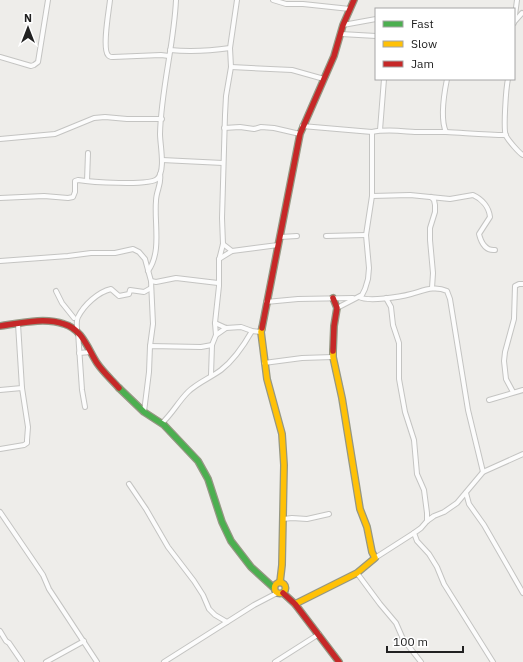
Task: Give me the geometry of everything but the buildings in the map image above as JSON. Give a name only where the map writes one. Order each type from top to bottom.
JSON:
[{"type":"street","points":[[0,57],[31,66],[38,62],[48,0]]},
{"type":"street","points":[[110,0],[106,32],[107,55],[110,57],[169,56]]},
{"type":"street","points":[[148,271],[154,262],[155,255],[157,223],[156,194],[161,184],[160,174],[162,160],[160,134],[176,0]]},
{"type":"street","points":[[211,375],[212,345],[216,335],[215,323],[219,260],[222,244],[226,96],[231,66],[230,48],[237,0]]},
{"type":"street","points":[[273,0],[286,4],[304,4],[350,9]]},
{"type":"street","points":[[164,662],[275,591],[276,585],[280,582],[284,465],[282,434],[264,363],[262,332],[266,302],[302,126],[334,56],[343,25],[354,0]]},
{"type":"street","points":[[517,0],[515,9],[522,14]]},
{"type":"street","points":[[343,25],[375,19]]},
{"type":"street","points":[[341,34],[375,36]]},
{"type":"street","points":[[170,50],[198,51],[230,48]]},
{"type":"street","points":[[231,66],[292,70],[324,79]]},
{"type":"street","points":[[380,130],[384,80]]},
{"type":"street","points":[[446,132],[443,125],[447,80]]},
{"type":"street","points":[[508,80],[506,94],[506,136],[518,152],[523,155]]},
{"type":"street","points":[[0,139],[55,134],[94,118],[162,119]]},
{"type":"street","points":[[437,132],[443,125]]},
{"type":"street","points":[[302,126],[372,132],[380,130],[395,130],[506,136]]},
{"type":"street","points":[[224,128],[274,128],[300,134]]},
{"type":"street","points":[[358,297],[362,295],[365,289],[369,268],[366,235],[372,196],[372,132]]},
{"type":"street","points":[[87,181],[88,153]]},
{"type":"street","points":[[162,160],[223,163]]},
{"type":"street","points":[[0,198],[44,196],[68,198],[73,197],[75,192],[75,181],[78,180],[150,182],[157,178],[160,174]]},
{"type":"street","points":[[372,196],[410,195],[450,199],[473,195],[483,202],[490,212],[490,217],[479,234],[480,239],[486,248],[495,250]]},
{"type":"street","points":[[431,197],[434,200],[435,205],[435,212],[430,228],[433,273],[432,288]]},
{"type":"street","points":[[326,236],[366,235]]},
{"type":"street","points":[[280,236],[297,236]]},
{"type":"street","points":[[222,244],[232,251]]},
{"type":"street","points":[[219,260],[232,251],[278,245]]},
{"type":"street","points":[[0,261],[91,253],[115,253],[133,249],[143,256],[152,284],[153,324],[144,412]]},
{"type":"street","points":[[65,324],[78,316],[89,303],[106,290],[111,289],[119,296],[129,294],[130,290],[144,292],[152,284],[176,278],[218,283]]},
{"type":"street","points":[[513,392],[506,379],[504,361],[514,319],[515,286],[518,284],[523,284]]},
{"type":"street","points":[[266,302],[298,299],[358,297],[369,299],[386,298],[409,295],[432,288],[447,290],[450,299],[468,410],[483,472]]},
{"type":"street","points":[[365,289],[369,299]]},
{"type":"street","points":[[56,290],[62,303],[74,318]]},
{"type":"street","points":[[333,298],[337,308],[334,326],[333,357],[342,398],[360,509],[367,527],[372,552],[375,558]]},
{"type":"street","points":[[337,308],[353,298]]},
{"type":"street","points":[[386,298],[391,307],[392,325],[399,343],[399,379],[405,412],[414,440],[417,474],[424,490],[428,512],[427,521]]},
{"type":"street","points":[[78,316],[77,331],[82,390],[86,407]]},
{"type":"street","points":[[0,326],[43,322],[65,324],[77,331],[88,345],[100,366],[108,375],[144,412],[162,423],[188,449],[202,466],[212,490],[223,524],[233,543],[244,559],[264,582],[275,591],[281,594],[283,593],[295,604],[339,662]]},
{"type":"street","points":[[215,323],[226,328],[241,327],[252,331],[262,332]]},
{"type":"street","points":[[0,449],[20,446],[27,443],[28,427],[22,388],[18,324]]},
{"type":"street","points":[[216,335],[226,328]]},
{"type":"street","points":[[162,423],[171,415],[188,392],[229,362],[246,342],[252,331]]},
{"type":"street","points":[[150,346],[201,347],[212,345]]},
{"type":"street","points":[[79,352],[91,352]]},
{"type":"street","points":[[264,363],[302,358],[333,357]]},
{"type":"street","points":[[0,390],[22,388]]},
{"type":"street","points":[[489,400],[523,390]]},
{"type":"street","points":[[295,604],[357,573],[375,558],[421,528],[427,521],[451,508],[466,493],[483,472],[523,454]]},
{"type":"street","points":[[130,484],[168,547],[200,590],[209,609],[215,615],[227,622]]},
{"type":"street","points":[[466,493],[469,504],[484,525],[523,593]]},
{"type":"street","points":[[0,512],[8,526],[40,570],[50,589],[97,662]]},
{"type":"street","points":[[283,520],[292,518],[307,519],[329,514]]},
{"type":"street","points":[[414,533],[417,541],[429,554],[437,567],[444,584],[493,662]]},
{"type":"street","points":[[357,573],[396,623],[403,639],[421,662]]},
{"type":"street","points":[[280,582],[285,586],[283,593]]},
{"type":"street","points":[[0,631],[22,662]]},
{"type":"street","points":[[275,662],[319,634]]},
{"type":"street","points":[[46,662],[84,642]]},
{"type":"traffic: fast","points":[[119,388],[144,412],[164,425],[198,461],[208,479],[222,522],[231,541],[251,567],[274,588]]},
{"type":"traffic: slow","points":[[262,328],[261,332],[267,379],[282,434],[284,465],[282,565],[280,582]]},
{"type":"traffic: slow","points":[[295,604],[357,573],[375,558],[372,552],[367,527],[360,509],[333,351]]},
{"type":"traffic: slow","points":[[280,582],[284,584],[286,588],[284,592],[280,594],[276,592],[274,588],[276,584],[280,582]]},
{"type":"traffic: jam","points":[[262,328],[300,134],[334,56],[343,25],[354,0]]},
{"type":"traffic: jam","points":[[333,298],[337,308],[334,326],[333,351]]},
{"type":"traffic: jam","points":[[0,326],[24,322],[49,321],[57,322],[70,327],[80,335],[99,366],[119,388]]},
{"type":"traffic: jam","points":[[283,593],[295,604],[339,662]]}]
